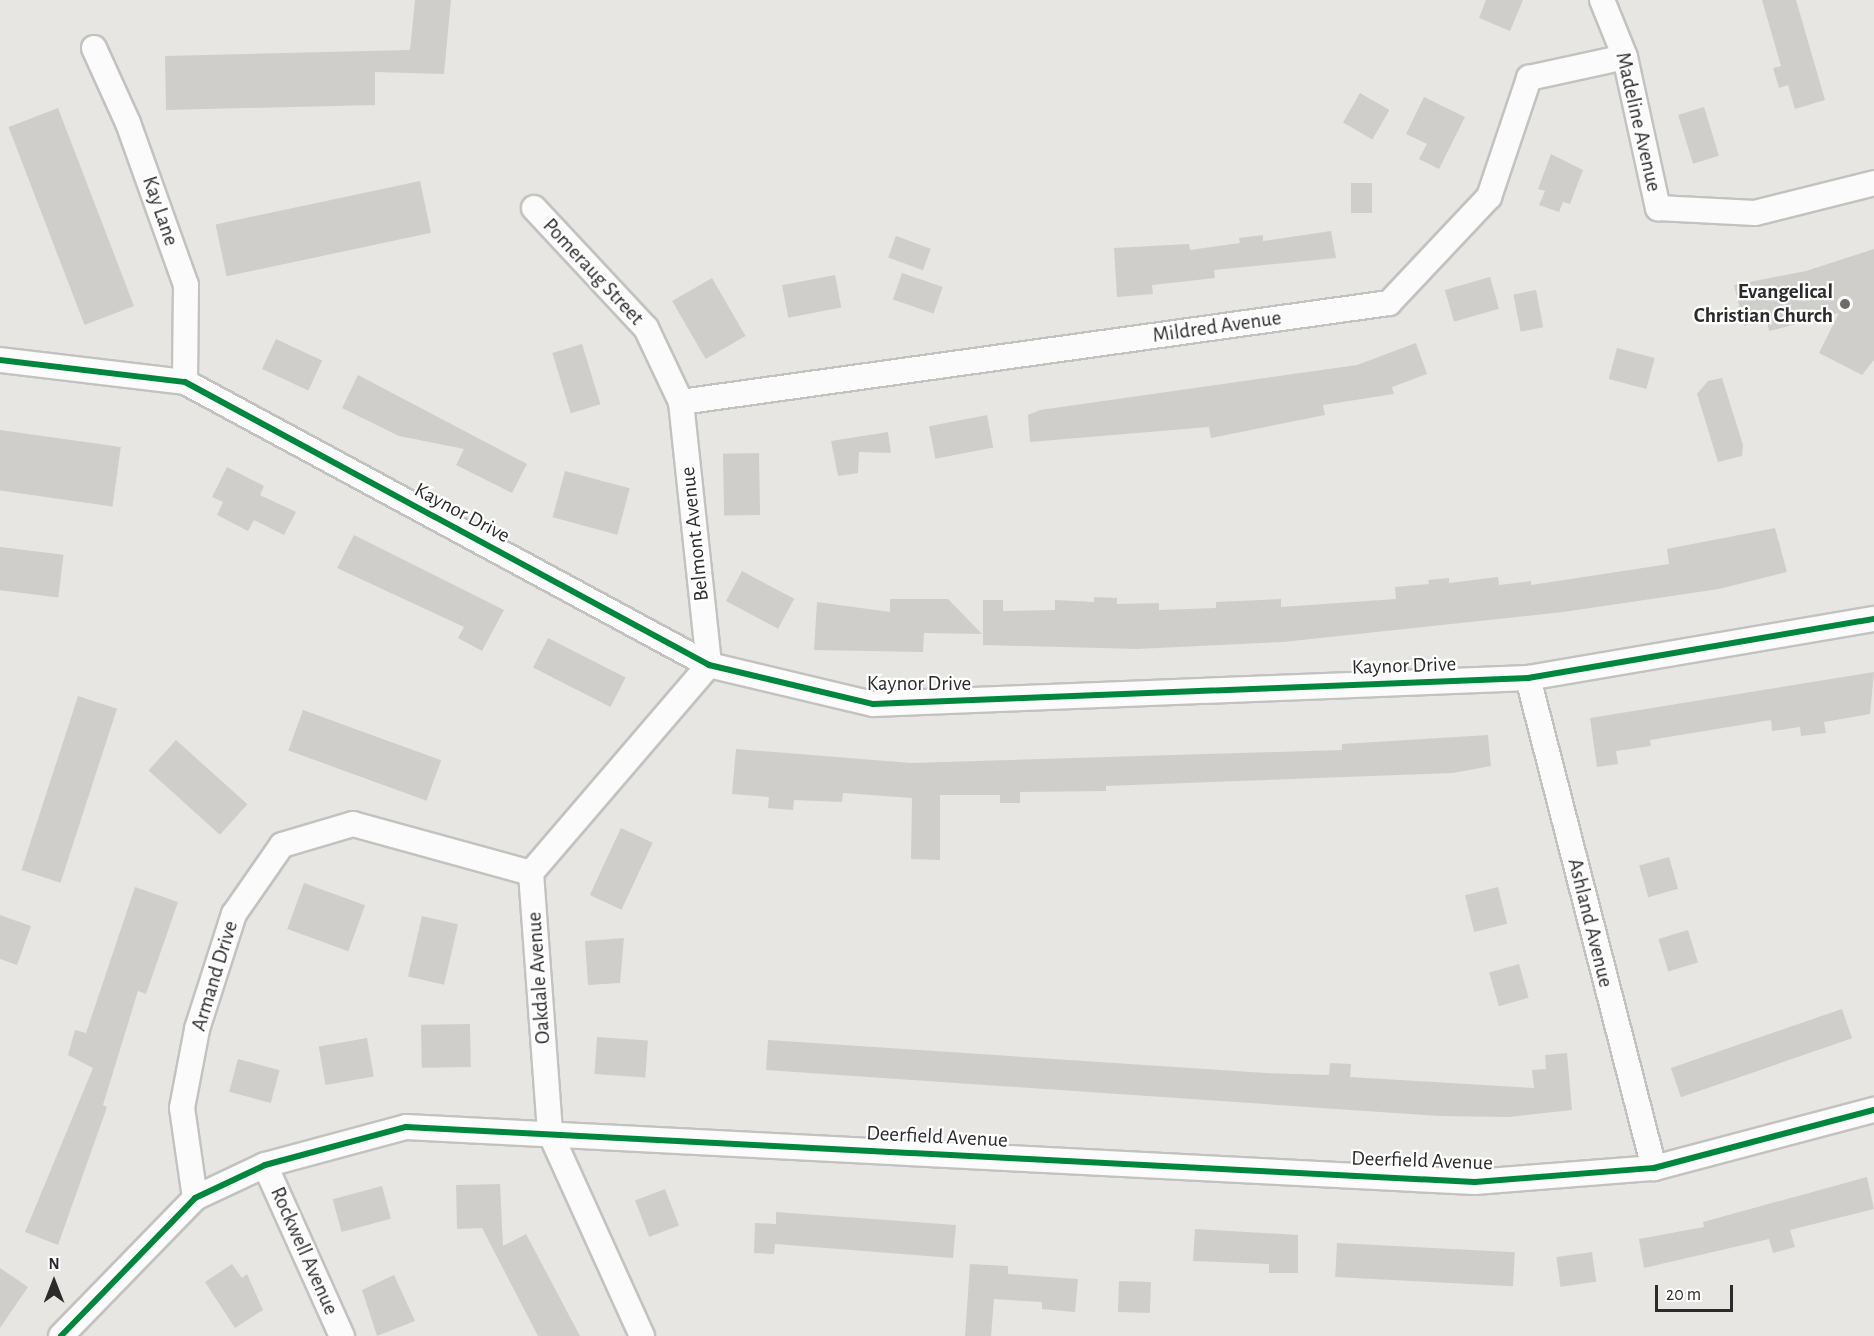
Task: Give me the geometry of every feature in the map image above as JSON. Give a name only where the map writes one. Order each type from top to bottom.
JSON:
[{"type":"street","name":"Madeline Avenue","points":[[1602,0],[1625,57],[1658,208],[1755,213],[1874,183]]},
{"type":"street","name":"Kay Lane","points":[[94,48],[128,123],[186,285],[185,382]]},
{"type":"street","name":"Mildred Avenue","points":[[681,402],[1389,303],[1489,197],[1529,78],[1625,57]]},
{"type":"street","name":"Pomeraug Street","points":[[534,208],[646,327],[681,402]]},
{"type":"street","name":"Kaynor Drive","points":[[0,360],[185,382],[708,665],[873,704],[1528,678],[1874,619]]},
{"type":"street","name":"Belmont Avenue","points":[[681,402],[708,665]]},
{"type":"street","points":[[531,873],[708,665]]},
{"type":"street","name":"Ashland Avenue","points":[[1528,678],[1654,1168]]},
{"type":"street","name":"Armand Drive","points":[[195,1198],[182,1108],[197,1029],[234,914],[282,845],[353,824],[531,873]]},
{"type":"street","name":"Oakdale Avenue","points":[[531,873],[550,1133],[642,1336]]},
{"type":"street","name":"Deerfield Avenue","points":[[61,1336],[195,1198],[265,1165],[406,1127],[1475,1182],[1654,1168],[1874,1110]]},
{"type":"street","name":"Rockwell Avenue","points":[[265,1165],[342,1336]]},
{"type":"building","points":[[415,0],[451,0],[444,74],[375,72],[375,105],[166,110],[165,56],[410,50]]},
{"type":"building","points":[[1486,0],[1523,0],[1510,31],[1479,18]]},
{"type":"building","points":[[1762,0],[1796,0],[1825,100],[1795,109],[1788,85],[1779,88],[1773,68],[1781,66]]},
{"type":"building","points":[[1360,93],[1389,110],[1372,139],[1343,122]]},
{"type":"building","points":[[1424,97],[1465,117],[1439,169],[1419,159],[1427,144],[1406,134]]},
{"type":"building","points":[[1704,107],[1719,156],[1693,164],[1678,115]]},
{"type":"building","points":[[58,108],[134,306],[84,325],[9,127]]},
{"type":"building","points":[[1551,154],[1583,170],[1570,204],[1563,202],[1559,212],[1539,205],[1545,191],[1538,189]]},
{"type":"building","points":[[420,181],[431,233],[227,276],[216,224]]},
{"type":"building","points":[[1351,183],[1372,183],[1372,213],[1351,213]]},
{"type":"building","points":[[1331,231],[1336,258],[1214,270],[1215,278],[1152,285],[1153,294],[1117,297],[1114,248],[1189,244],[1190,250],[1240,243],[1239,238],[1263,235],[1263,241]]},
{"type":"building","points":[[896,236],[931,249],[923,270],[888,258]]},
{"type":"building","name":"Evangelical Christian Church","points":[[1874,249],[1874,360],[1862,375],[1819,353],[1839,313],[1769,331],[1767,320],[1744,326],[1734,285],[1806,271]]},
{"type":"building","points":[[902,273],[943,287],[934,313],[893,299]]},
{"type":"building","points":[[835,275],[841,307],[788,318],[782,285]]},
{"type":"building","points":[[1490,277],[1499,309],[1454,322],[1445,290]]},
{"type":"building","points":[[712,278],[746,336],[706,359],[672,301]]},
{"type":"building","points":[[1536,290],[1543,327],[1521,332],[1513,294]]},
{"type":"building","points":[[276,339],[322,361],[308,390],[262,369]]},
{"type":"building","points":[[1416,343],[1427,374],[1392,387],[1394,394],[1323,405],[1325,415],[1211,438],[1209,427],[1030,442],[1028,415],[1040,410],[1357,365]]},
{"type":"building","points":[[582,344],[600,404],[571,413],[552,353]]},
{"type":"building","points":[[1617,348],[1655,358],[1646,389],[1609,379]]},
{"type":"building","points":[[358,375],[527,464],[512,493],[456,465],[464,449],[399,436],[342,408]]},
{"type":"building","points":[[1722,378],[1743,445],[1742,456],[1718,462],[1697,394],[1708,381]]},
{"type":"building","points":[[987,415],[993,447],[935,459],[929,426]]},
{"type":"building","points":[[0,430],[121,447],[112,506],[0,491]]},
{"type":"building","points":[[888,432],[891,453],[859,452],[858,473],[838,476],[831,441]]},
{"type":"building","points":[[759,453],[760,515],[724,516],[723,454]]},
{"type":"building","points":[[227,467],[264,486],[260,495],[296,512],[284,535],[254,520],[248,531],[217,515],[223,502],[212,497]]},
{"type":"building","points":[[565,471],[630,488],[617,535],[553,517]]},
{"type":"building","points":[[1775,528],[1787,572],[1719,589],[1563,612],[1283,642],[1137,649],[983,645],[983,600],[1003,600],[1003,611],[1055,610],[1055,600],[1094,602],[1094,597],[1117,598],[1117,604],[1159,603],[1159,610],[1216,608],[1216,602],[1281,599],[1281,607],[1396,599],[1395,587],[1429,584],[1428,580],[1449,578],[1449,583],[1498,577],[1499,585],[1531,581],[1531,585],[1669,564],[1667,549]]},
{"type":"building","points":[[354,535],[504,610],[482,651],[458,638],[464,627],[337,568]]},
{"type":"building","points":[[0,547],[64,555],[58,597],[0,590]]},
{"type":"building","points":[[742,571],[794,599],[778,629],[726,601]]},
{"type":"building","points":[[890,599],[948,599],[982,634],[924,633],[923,652],[814,650],[817,602],[890,612]]},
{"type":"building","points":[[548,638],[626,677],[611,707],[533,667]]},
{"type":"building","points":[[1874,672],[1870,714],[1824,722],[1826,733],[1801,736],[1800,727],[1772,731],[1771,720],[1650,740],[1651,746],[1616,751],[1618,764],[1597,767],[1590,718]]},
{"type":"building","points":[[78,696],[117,709],[60,883],[21,870]]},
{"type":"building","points":[[303,710],[441,760],[426,801],[288,750]]},
{"type":"building","points":[[1488,735],[1491,766],[1453,773],[1106,786],[1106,791],[1020,792],[1020,803],[1000,803],[1000,795],[940,795],[940,860],[911,859],[912,798],[843,793],[842,802],[794,800],[793,810],[768,808],[769,797],[732,794],[736,749],[911,763],[1342,750],[1342,744]]},
{"type":"building","points":[[176,740],[247,804],[220,835],[149,770]]},
{"type":"building","points":[[621,828],[653,843],[621,910],[590,895]]},
{"type":"building","points":[[1669,857],[1678,889],[1648,897],[1639,866]]},
{"type":"building","points":[[304,883],[365,905],[348,951],[287,929]]},
{"type":"building","points":[[135,887],[178,902],[146,994],[138,991],[103,1105],[107,1107],[58,1245],[25,1232],[93,1068],[68,1055],[75,1030],[86,1033]]},
{"type":"building","points":[[1498,887],[1507,924],[1474,932],[1465,895]]},
{"type":"building","points":[[0,915],[31,926],[17,965],[0,959]]},
{"type":"building","points":[[422,916],[458,924],[444,985],[408,976]]},
{"type":"building","points":[[1688,930],[1698,963],[1668,972],[1658,939]]},
{"type":"building","points":[[624,938],[620,983],[588,985],[585,941]]},
{"type":"building","points":[[1519,964],[1529,998],[1499,1006],[1489,973]]},
{"type":"building","points":[[1842,1009],[1852,1038],[1681,1097],[1671,1068]]},
{"type":"building","points":[[470,1024],[471,1067],[422,1068],[421,1025]]},
{"type":"building","points":[[597,1037],[648,1041],[645,1077],[594,1074]]},
{"type":"building","points":[[367,1038],[374,1076],[326,1085],[319,1047]]},
{"type":"building","points":[[768,1040],[1266,1073],[1329,1075],[1330,1063],[1351,1064],[1350,1077],[1534,1088],[1532,1070],[1546,1069],[1545,1055],[1567,1053],[1572,1110],[1509,1117],[1439,1116],[766,1070]]},
{"type":"building","points":[[238,1059],[280,1070],[271,1103],[229,1092]]},
{"type":"building","points":[[1867,1177],[1874,1209],[1790,1230],[1795,1247],[1773,1253],[1769,1239],[1644,1268],[1639,1239],[1704,1227],[1703,1222]]},
{"type":"building","points":[[500,1184],[503,1246],[526,1234],[580,1336],[538,1336],[482,1228],[457,1229],[456,1185]]},
{"type":"building","points":[[382,1186],[391,1219],[342,1232],[333,1199]]},
{"type":"building","points":[[665,1189],[679,1225],[649,1237],[635,1200]]},
{"type":"building","points":[[776,1212],[956,1225],[953,1258],[775,1244],[774,1254],[754,1253],[755,1223],[776,1224]]},
{"type":"building","points":[[1195,1229],[1298,1235],[1298,1273],[1269,1273],[1269,1264],[1193,1261]]},
{"type":"building","points":[[1337,1243],[1515,1252],[1513,1286],[1335,1277]]},
{"type":"building","points":[[1592,1252],[1596,1282],[1561,1287],[1556,1257]]},
{"type":"building","points":[[232,1264],[242,1278],[247,1274],[263,1310],[235,1328],[205,1282]]},
{"type":"building","points":[[970,1264],[1008,1266],[1008,1274],[1078,1279],[1075,1312],[1042,1309],[1042,1302],[994,1299],[991,1336],[965,1336]]},
{"type":"building","points":[[0,1268],[28,1287],[0,1328]]},
{"type":"building","points":[[394,1275],[415,1321],[377,1336],[362,1290]]},
{"type":"building","points":[[1119,1281],[1151,1282],[1150,1313],[1118,1312]]},
{"type":"cycle path","points":[[0,360],[185,382],[709,665],[873,704],[1528,678],[1874,619]]},
{"type":"cycle path","points":[[61,1336],[195,1198],[265,1165],[406,1127],[1475,1182],[1654,1168],[1874,1110]]},
{"type":"place","name":"Evangelical Christian Church","points":[[1845,304]]}]
